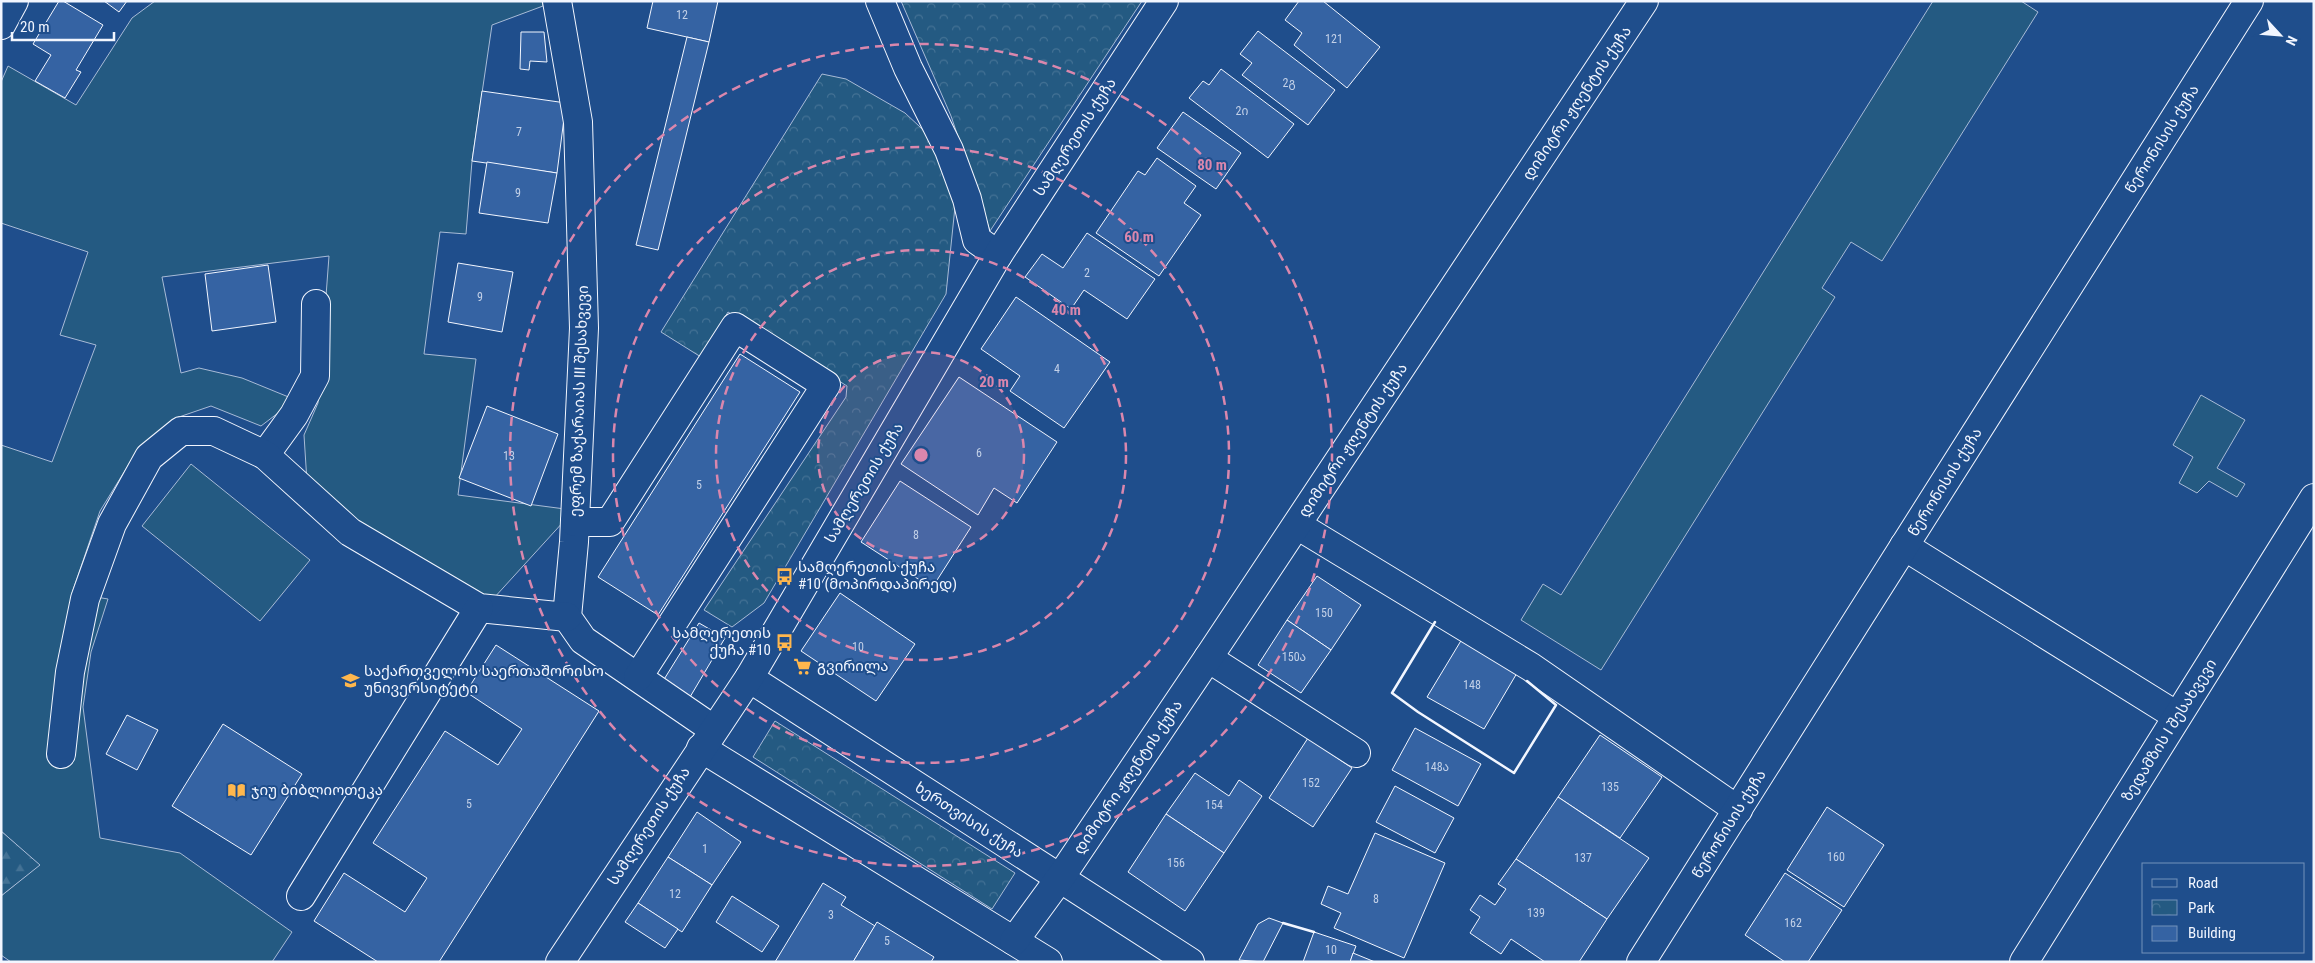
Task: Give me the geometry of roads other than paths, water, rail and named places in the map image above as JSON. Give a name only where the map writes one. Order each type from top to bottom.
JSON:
[{"type":"street","points":[[1,25],[14,1]]},
{"type":"street","name":"ეფრემ ზაქარაიას III შესახვევი","points":[[557,1],[578,122],[584,328],[575,522],[567,617]]},
{"type":"street","points":[[880,1],[908,68],[949,150],[967,199],[977,240],[998,255]]},
{"type":"street","name":"სამღერეთის ქუჩა","points":[[560,962],[707,738],[749,678],[998,255],[1164,1]]},
{"type":"street","name":"დიმიტრი ჟღენტის ქუჩა","points":[[1014,941],[1060,878],[1208,658],[1644,1]]},
{"type":"street","name":"წერონისის ქუჩა","points":[[1641,962],[2249,1]]},
{"type":"street","points":[[265,455],[294,415],[315,376],[316,304]]},
{"type":"street","points":[[575,522],[610,522],[735,327],[826,385],[638,677]]},
{"type":"street","points":[[61,754],[70,672],[85,600],[112,524],[149,456],[181,431],[214,431],[265,455],[350,532],[479,608],[567,617],[583,640],[638,677],[707,738],[1048,962]]},
{"type":"street","name":"ზედამზის I შესახვევი","points":[[2024,962],[2314,498]]},
{"type":"street","points":[[1296,525],[1531,667],[1738,810]]},
{"type":"street","points":[[1904,546],[2177,716]]},
{"type":"street","points":[[301,896],[479,608]]},
{"type":"street","points":[[1208,658],[1356,754]]},
{"type":"street","name":"ხერთვისის ქუჩა","points":[[749,678],[1190,962]]},
{"type":"place","name":"სამღერეთის ქუჩა #10 (მოპირდაპირედ)","points":[[784,576]]},
{"type":"place","name":"სამღერეთის ქუჩა #10","points":[[785,642]]},
{"type":"place","name":"გვირილა","points":[[803,666]]},
{"type":"place","name":"საქართველოს საერთაშორისო უნივერსიტეტი","points":[[350,680]]},
{"type":"place","name":"ჯიუ ბიბლიოთეკა","points":[[237,790]]}]
